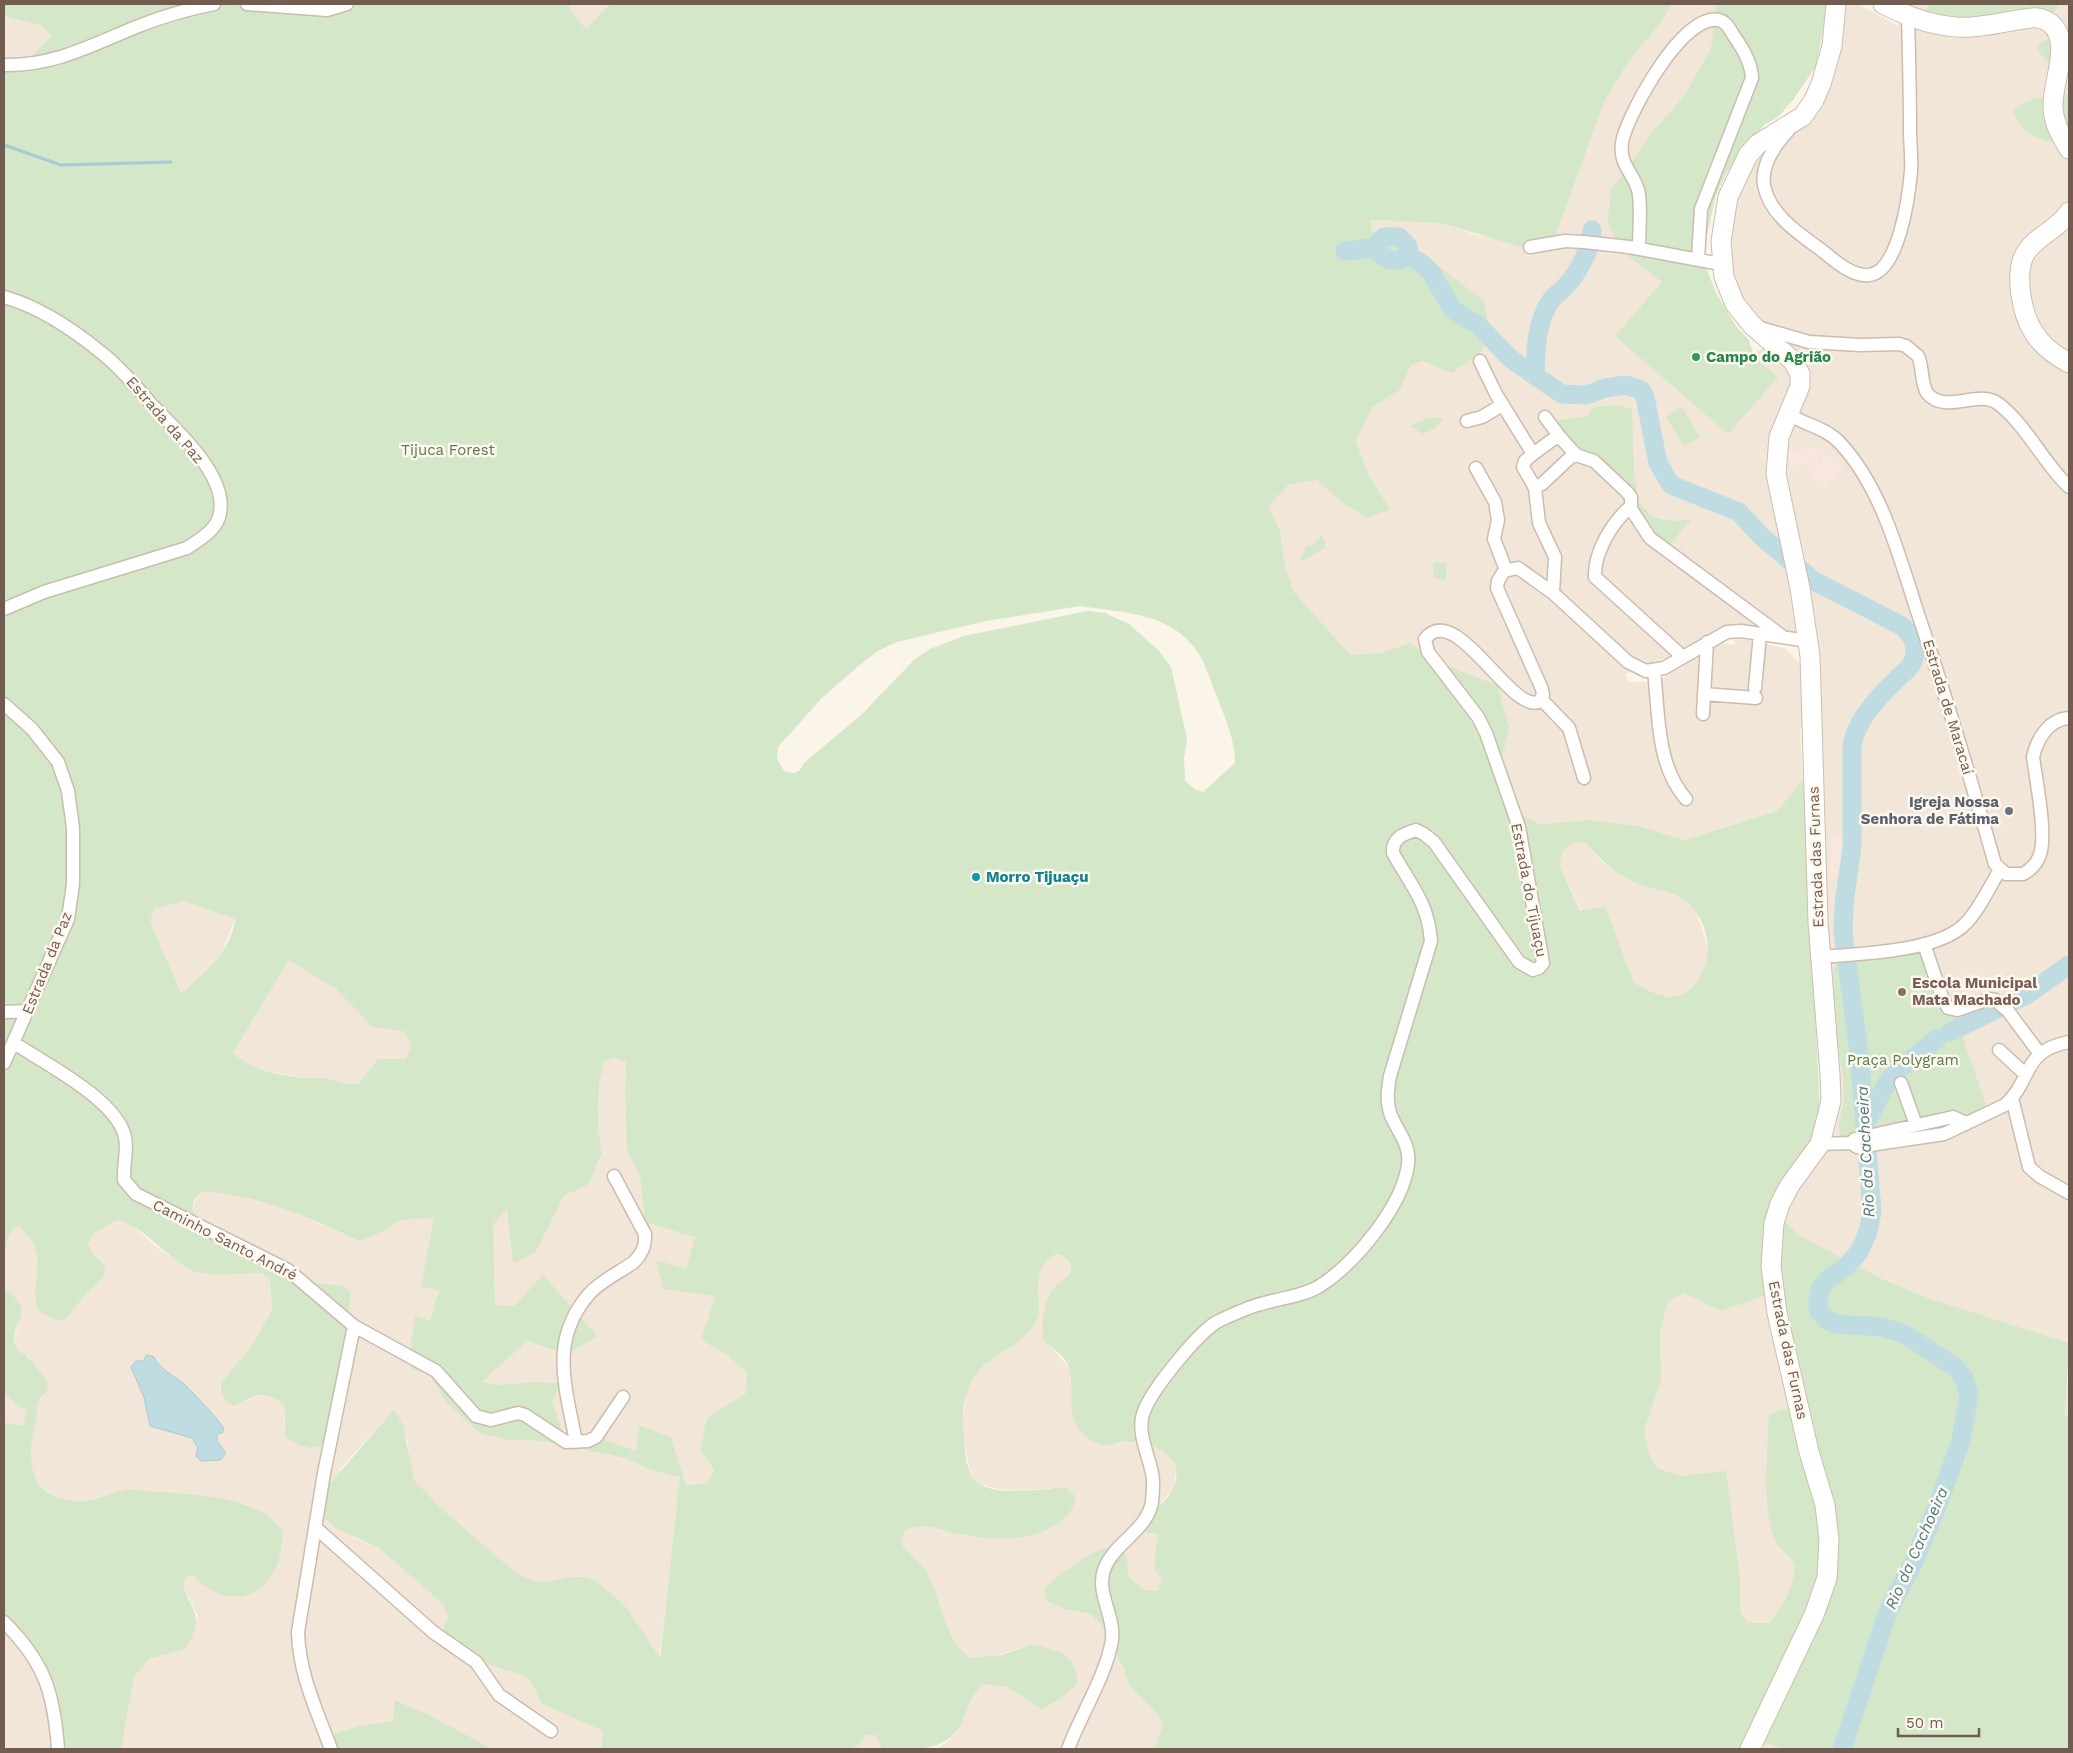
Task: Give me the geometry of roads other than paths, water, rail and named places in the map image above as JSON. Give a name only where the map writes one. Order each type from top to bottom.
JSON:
[{"type":"main road","name":"Estrada das Furnas","points":[[1750,1749],[1814,1615],[1827,1578],[1829,1540],[1825,1506],[1809,1452],[1777,1313],[1771,1266],[1774,1223],[1780,1204],[1790,1185],[1820,1144],[1831,1101],[1828,956],[1808,641],[1800,588],[1776,474],[1779,438],[1800,386],[1798,369],[1793,361],[1752,326],[1735,304],[1721,264],[1724,214],[1728,197],[1741,166],[1758,144],[1796,122],[1814,100],[1822,84],[1832,46],[1836,4]]},
{"type":"main road","points":[[1883,4],[1908,16],[1944,26],[1971,27],[2034,17],[2048,22],[2055,27],[2061,47],[2054,88],[2054,117],[2057,127],[2069,149]]},
{"type":"main road","points":[[2069,212],[2057,226],[2036,240],[2024,255],[2020,269],[2025,309],[2034,333],[2054,354],[2069,363]]},
{"type":"street","points":[[4,65],[42,62],[72,55],[138,26],[214,4]]},
{"type":"street","points":[[247,4],[327,10],[347,4]]},
{"type":"street","points":[[1796,122],[1774,147],[1767,164],[1764,182],[1765,189],[1776,212],[1796,232],[1837,262],[1859,274],[1870,275],[1883,269],[1892,254],[1903,220],[1911,171],[1908,16]]},
{"type":"street","points":[[1639,248],[1639,193],[1624,162],[1623,138],[1633,112],[1644,92],[1676,44],[1693,27],[1704,20],[1719,20],[1725,23],[1740,45],[1748,61],[1752,78],[1701,209],[1698,259]]},
{"type":"street","points":[[1530,248],[1566,241],[1584,242],[1639,248],[1721,264]]},
{"type":"street","name":"Estrada da Paz","points":[[4,297],[57,320],[104,354],[198,454],[213,478],[221,499],[219,518],[206,535],[187,548],[44,592],[4,609]]},
{"type":"street","points":[[1752,326],[1809,342],[1906,346],[1918,356],[1926,391],[1930,396],[1948,402],[1982,398],[1998,403],[2026,431],[2054,470],[2069,487]]},
{"type":"street","points":[[1480,360],[1502,405],[1533,454]]},
{"type":"street","points":[[1467,421],[1482,417],[1502,405]]},
{"type":"street","name":"Estrada de Maracaí","points":[[1788,414],[1828,432],[1839,442],[1859,468],[1878,503],[1907,579],[1953,717],[1994,864],[2000,870]]},
{"type":"street","points":[[1545,417],[1560,437],[1580,458],[1594,461],[1627,492],[1630,497],[1630,507],[1650,538],[1724,590],[1784,638]]},
{"type":"street","points":[[1553,593],[1556,564],[1539,523],[1534,487],[1523,464],[1552,440],[1560,437]]},
{"type":"street","points":[[1534,487],[1542,484],[1575,453]]},
{"type":"street","points":[[1476,468],[1495,502],[1498,520],[1494,539],[1506,570]]},
{"type":"street","points":[[1630,507],[1617,520],[1603,542],[1595,577],[1683,657]]},
{"type":"street","points":[[1584,778],[1569,728],[1542,700],[1542,689],[1497,588],[1498,581],[1506,570],[1518,568],[1553,593],[1628,662],[1646,671],[1654,671],[1727,632],[1741,631],[1808,641]]},
{"type":"street","name":"Estrada do Tijuaçu","points":[[1068,1749],[1106,1662],[1112,1642],[1113,1628],[1105,1599],[1103,1571],[1108,1560],[1146,1519],[1151,1505],[1152,1474],[1142,1433],[1144,1410],[1188,1349],[1214,1324],[1246,1308],[1317,1288],[1340,1270],[1368,1240],[1391,1209],[1408,1164],[1408,1150],[1400,1129],[1390,1115],[1386,1098],[1390,1076],[1431,941],[1430,919],[1394,853],[1393,845],[1397,839],[1416,830],[1429,838],[1519,962],[1533,970],[1543,964],[1519,827],[1486,733],[1469,704],[1428,652],[1425,639],[1430,633],[1437,630],[1446,632],[1480,655],[1517,695],[1528,702],[1536,703],[1542,700]]},
{"type":"street","points":[[1704,694],[1756,693],[1760,634]]},
{"type":"street","points":[[1703,714],[1708,642]]},
{"type":"street","points":[[1654,671],[1666,763],[1677,788],[1686,799]]},
{"type":"street","name":"Estrada da Paz","points":[[4,704],[32,729],[58,762],[68,791],[73,828],[73,884],[68,919],[4,1063]]},
{"type":"street","points":[[1828,956],[1868,953],[1924,944],[1952,935],[1966,923],[2000,870],[2011,876],[2023,874],[2035,864],[2040,857],[2042,829],[2033,757],[2035,747],[2047,728],[2056,722],[2069,718]]},
{"type":"street","points":[[1924,944],[1942,997],[1948,1008],[1957,1010],[1989,999],[1998,1002],[2040,1054]]},
{"type":"street","points":[[4,1012],[28,1011]]},
{"type":"street","points":[[1820,1144],[1944,1134],[1993,1112],[2012,1098],[2032,1062],[2040,1054],[2054,1046],[2069,1042]]},
{"type":"street","name":"Caminho Santo André","points":[[14,1043],[102,1101],[118,1119],[125,1138],[124,1180],[136,1194],[288,1270],[354,1326],[436,1371],[476,1416],[491,1420],[518,1413],[525,1415],[563,1441],[576,1442]]},
{"type":"street","points":[[1999,1050],[2025,1074]]},
{"type":"street","points":[[1900,1082],[1916,1125]]},
{"type":"street","points":[[2012,1098],[2029,1167],[2039,1176],[2069,1193]]},
{"type":"street","points":[[1861,1142],[1916,1125],[1953,1117],[1966,1123]]},
{"type":"street","points":[[614,1176],[645,1234],[646,1242],[634,1262],[590,1293],[571,1321],[566,1334],[562,1358],[563,1370],[576,1442],[596,1437],[622,1397]]},
{"type":"street","points":[[331,1749],[303,1673],[298,1654],[298,1632],[324,1473],[354,1326]]},
{"type":"street","points":[[316,1528],[433,1632],[476,1662],[485,1671],[499,1695],[551,1731]]},
{"type":"street","points":[[4,1622],[20,1638],[46,1680],[56,1714],[58,1749]]},
{"type":"water","points":[[147,1355],[154,1357],[160,1366],[185,1385],[221,1424],[224,1429],[222,1433],[217,1434],[217,1441],[226,1453],[220,1460],[201,1461],[196,1456],[198,1448],[192,1438],[150,1426],[144,1397],[131,1367],[136,1361],[143,1361]]},
{"type":"waterway","points":[[4,145],[61,165],[171,162]]},
{"type":"waterway","points":[[1536,377],[1536,347],[1543,316],[1552,299],[1564,288],[1578,269],[1589,246],[1592,230]]},
{"type":"waterway","name":"Rio da Cachoeira","points":[[1373,248],[1384,237],[1399,237],[1408,246],[1409,256]]},
{"type":"waterway","name":"Rio da Cachoeira","points":[[1345,251],[1373,248],[1390,260],[1403,259],[1409,256],[1420,262],[1431,272],[1452,309],[1479,326],[1511,359],[1562,394],[1587,395],[1605,388],[1626,385],[1641,390],[1645,397],[1658,463],[1671,485],[1739,512],[1761,536],[1814,581],[1902,626],[1914,642],[1915,656],[1912,664],[1869,710],[1854,736],[1852,745],[1852,847],[1844,904],[1843,933],[1859,1052],[1872,1212],[1868,1232],[1859,1252],[1846,1267],[1828,1279],[1821,1288],[1818,1310],[1827,1320],[1836,1324],[1882,1327],[1904,1334],[1955,1367],[1964,1378],[1969,1395],[1961,1440],[1939,1502],[1915,1559],[1888,1611],[1842,1749]]},
{"type":"waterway","points":[[1950,1032],[2028,994],[2069,965]]},
{"type":"waterway","points":[[1865,1124],[1887,1083],[1898,1070],[1937,1039]]},
{"type":"place","name":"Campo do Agrião","points":[[1696,357]]},
{"type":"place","name":"Igreja Nossa Senhora de Fátima","points":[[2009,811]]},
{"type":"place","name":"Morro Tijuaçu","points":[[976,877]]},
{"type":"place","name":"Escola Municipal Mata Machado","points":[[1902,992]]},
{"type":"park label","name":"Tijuca Forest","points":[[448,450]]},
{"type":"park label","name":"Praça Polygram","points":[[1903,1060]]}]
